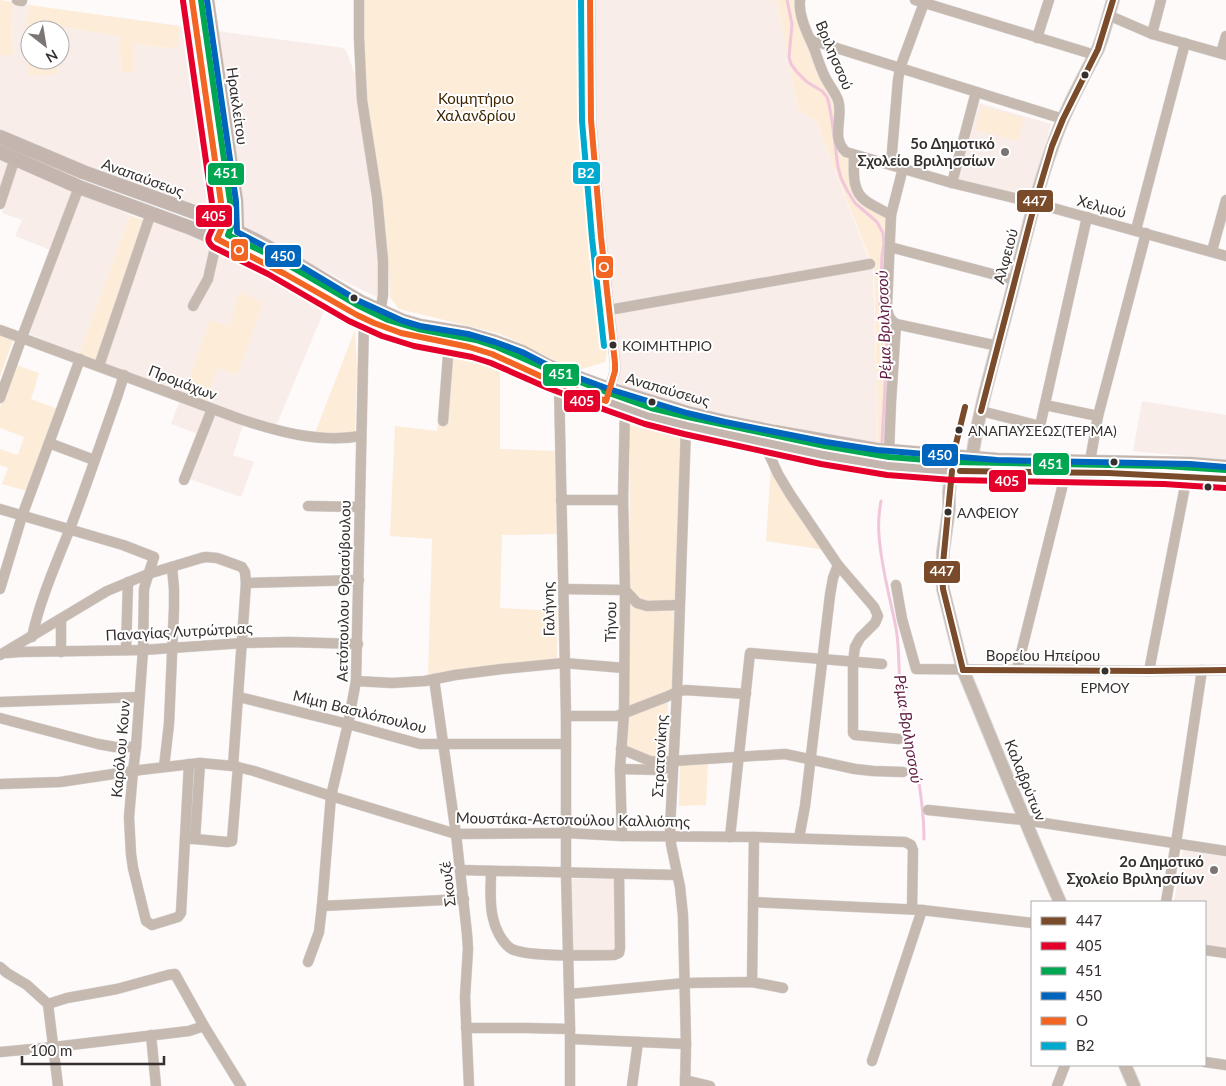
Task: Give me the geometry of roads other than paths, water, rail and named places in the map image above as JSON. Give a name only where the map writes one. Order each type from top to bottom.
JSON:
[{"type":"main road","name":"Ηρακλείτου","points":[[192,0],[216,162],[223,225],[217,239]]},
{"type":"main road","name":"Ηρακλείτου","points":[[207,0],[236,201],[237,232],[231,246]]},
{"type":"main road","name":"Αναπαύσεως","points":[[0,137],[83,172],[205,216],[289,259],[402,334],[449,343],[494,355],[559,384],[725,422],[773,428],[826,442],[962,464],[1066,472],[1226,479]]},
{"type":"main road","name":"Αναπαύσεως","points":[[0,152],[78,187],[217,239],[309,287],[372,315],[468,334],[504,345],[608,395],[625,408],[686,426],[874,464],[962,464],[1021,460],[1190,464],[1226,467]]},
{"type":"main road","points":[[725,422],[735,411]]},
{"type":"street","name":"Αετόπουλου Θρασύβουλου","points":[[308,962],[319,932],[331,796],[356,681],[361,436],[372,315],[382,302],[384,287],[376,197],[362,100],[359,0]]},
{"type":"street","points":[[590,0],[591,120],[595,178],[615,363],[615,371],[608,395]]},
{"type":"street","name":"Βριλησσού","points":[[800,0],[801,14],[825,77],[840,106],[839,144],[846,152],[854,155]]},
{"type":"street","points":[[1038,38],[1049,0]]},
{"type":"street","name":"Αλφειού","points":[[963,670],[945,598],[942,574],[949,509],[957,492],[962,464],[982,411],[1052,146],[1063,119],[1095,55],[1113,0]]},
{"type":"street","points":[[1152,34],[1162,0]]},
{"type":"street","points":[[891,164],[900,68],[921,1],[1095,55]]},
{"type":"street","points":[[1108,15],[1152,34],[1224,54],[1226,36]]},
{"type":"street","points":[[811,40],[1063,119]]},
{"type":"street","points":[[1090,461],[1098,416],[1185,44]]},
{"type":"street","points":[[952,183],[976,92]]},
{"type":"street","points":[[854,155],[854,178],[860,194],[864,200],[891,215]]},
{"type":"street","name":"Χελμού","points":[[854,155],[1226,256]]},
{"type":"street","points":[[0,204],[15,158]]},
{"type":"street","points":[[903,168],[891,215],[888,310],[891,320],[896,324],[998,346]]},
{"type":"street","points":[[0,398],[78,187]]},
{"type":"street","points":[[1212,251],[1226,200]]},
{"type":"street","points":[[99,366],[151,214]]},
{"type":"street","points":[[982,411],[1040,426],[1087,217]]},
{"type":"street","points":[[193,306],[208,279],[217,239]]},
{"type":"street","points":[[890,247],[1016,280]]},
{"type":"street","points":[[609,310],[870,264]]},
{"type":"street","points":[[889,451],[896,324]]},
{"type":"street","name":"Προμάχων","points":[[0,330],[257,424],[302,436],[336,439],[361,436]]},
{"type":"street","points":[[443,421],[449,343]]},
{"type":"street","points":[[0,589],[22,516],[80,359]]},
{"type":"street","points":[[32,637],[35,622],[50,578],[124,375]]},
{"type":"street","name":"Γαλήνης","points":[[559,384],[570,1034]]},
{"type":"street","points":[[1045,405],[1098,416]]},
{"type":"street","name":"Τήνου","points":[[622,836],[620,769],[624,713],[625,590],[623,500],[625,408]]},
{"type":"street","points":[[184,480],[212,409]]},
{"type":"street","name":"Στρατονίκης","points":[[685,1083],[684,916],[670,837],[686,426]]},
{"type":"street","points":[[50,443],[94,460]]},
{"type":"street","points":[[764,443],[778,474],[838,565],[874,608],[878,616],[875,623],[856,644],[853,662],[854,734],[898,739]]},
{"type":"street","points":[[1017,669],[1066,472]]},
{"type":"street","points":[[1149,671],[1187,476]]},
{"type":"street","points":[[561,500],[623,500]]},
{"type":"street","points":[[308,506],[360,507]]},
{"type":"street","points":[[0,509],[69,530]]},
{"type":"street","name":"Καρόλου Κουν","points":[[69,530],[154,556],[144,589],[143,650],[130,817],[133,868],[146,921],[149,924],[154,925],[178,917],[181,913],[190,839]]},
{"type":"street","points":[[1,654],[97,596],[148,574],[210,557],[242,567],[245,570],[246,583],[232,841],[190,839]]},
{"type":"street","points":[[800,838],[833,578],[838,565]]},
{"type":"street","points":[[164,767],[168,730],[172,648],[174,589],[172,567]]},
{"type":"street","points":[[246,583],[359,580]]},
{"type":"street","points":[[126,650],[128,582]]},
{"type":"street","name":"Βορείου Ηπείρου","points":[[896,585],[902,620],[916,669],[1226,670]]},
{"type":"street","points":[[563,589],[625,590],[638,602],[647,606],[679,604]]},
{"type":"street","points":[[61,619],[61,652]]},
{"type":"street","name":"Παναγίας Λυτρώτριας","points":[[1,654],[143,650],[243,642],[358,644]]},
{"type":"street","points":[[730,837],[750,653],[882,664]]},
{"type":"street","points":[[356,681],[392,683],[425,681],[502,669],[564,663],[624,668]]},
{"type":"street","name":"Καλαβρύτων","points":[[963,670],[1024,820],[1060,901]]},
{"type":"street","points":[[1166,901],[1202,670]]},
{"type":"street","name":"Σκουζέ","points":[[434,679],[464,898],[468,949],[465,997],[469,1086]]},
{"type":"street","points":[[566,716],[617,716],[677,692],[690,690],[746,694]]},
{"type":"street","points":[[0,702],[139,697]]},
{"type":"street","name":"Μίμη Βασιλόπουλου","points":[[239,697],[420,744],[566,744]]},
{"type":"street","points":[[0,718],[98,744],[136,748]]},
{"type":"street","points":[[621,749],[654,762],[785,754],[854,769],[904,772]]},
{"type":"street","points":[[620,769],[661,770],[674,761]]},
{"type":"street","points":[[190,839],[200,763]]},
{"type":"street","name":"Μουστάκα-Αετοπούλου Καλλιόπης","points":[[0,784],[60,782],[200,763],[254,771],[456,834],[566,833],[622,836],[754,837],[908,842],[913,850],[917,909]]},
{"type":"street","points":[[189,764],[190,839]]},
{"type":"street","points":[[928,810],[1024,820],[1226,851]]},
{"type":"street","points":[[752,982],[754,837]]},
{"type":"street","points":[[460,870],[677,875]]},
{"type":"street","points":[[491,871],[490,899],[492,917],[507,946],[528,953],[568,955],[614,955],[618,953],[620,948],[619,874]]},
{"type":"street","points":[[322,906],[464,898]]},
{"type":"street","points":[[753,902],[917,909],[1031,923]]},
{"type":"street","points":[[872,1060],[917,909]]},
{"type":"street","points":[[1206,950],[1226,953]]},
{"type":"street","points":[[0,967],[27,985],[48,1004],[58,1086]]},
{"type":"street","points":[[48,1004],[175,974],[241,1086]]},
{"type":"street","points":[[570,994],[685,983],[752,982],[783,988]]},
{"type":"street","points":[[0,1052],[189,1031],[204,1026]]},
{"type":"street","points":[[466,1028],[526,1028],[638,1042],[686,1044]]},
{"type":"street","points":[[570,1034],[570,1086]]},
{"type":"street","points":[[151,1035],[156,1086]]},
{"type":"street","points":[[632,1086],[638,1042]]},
{"type":"street","points":[[1206,1062],[1226,1065]]},
{"type":"street","points":[[1057,1086],[1065,1066]]},
{"type":"street","points":[[1125,1066],[1134,1086]]},
{"type":"street","points":[[685,1083],[710,1086]]},
{"type":"waterway","name":"Ρέμα Βριλησσού","points":[[787,0],[792,24],[789,57],[791,64],[807,82],[822,91],[827,97],[841,178],[855,203],[877,222],[883,233],[880,305],[886,327],[887,350],[882,442]]},
{"type":"waterway","name":"Ρέμα Βριλησσού","points":[[881,501],[879,514],[880,547],[896,628],[901,696],[918,777],[924,839]]},
{"type":"place","name":"5ο Δημοτικό Σχολείο Βριλησσίων","points":[[1005,152]]},
{"type":"place","name":"ΚΟΙΜΗΤΗΡΙΟ","points":[[613,345]]},
{"type":"place","name":"ΑΝΑΠΑΥΣΕΩΣ(ΤΕΡΜΑ)","points":[[959,430]]},
{"type":"place","name":"ΑΛΦΕΙΟΥ","points":[[948,512]]},
{"type":"place","name":"ΕΡΜΟΥ","points":[[1105,671]]},
{"type":"place","name":"2ο Δημοτικό Σχολείο Βριλησσίων","points":[[1214,870]]},
{"type":"park label","name":"Κοιμητήριο Χαλανδρίου","points":[[476,106]]}]
